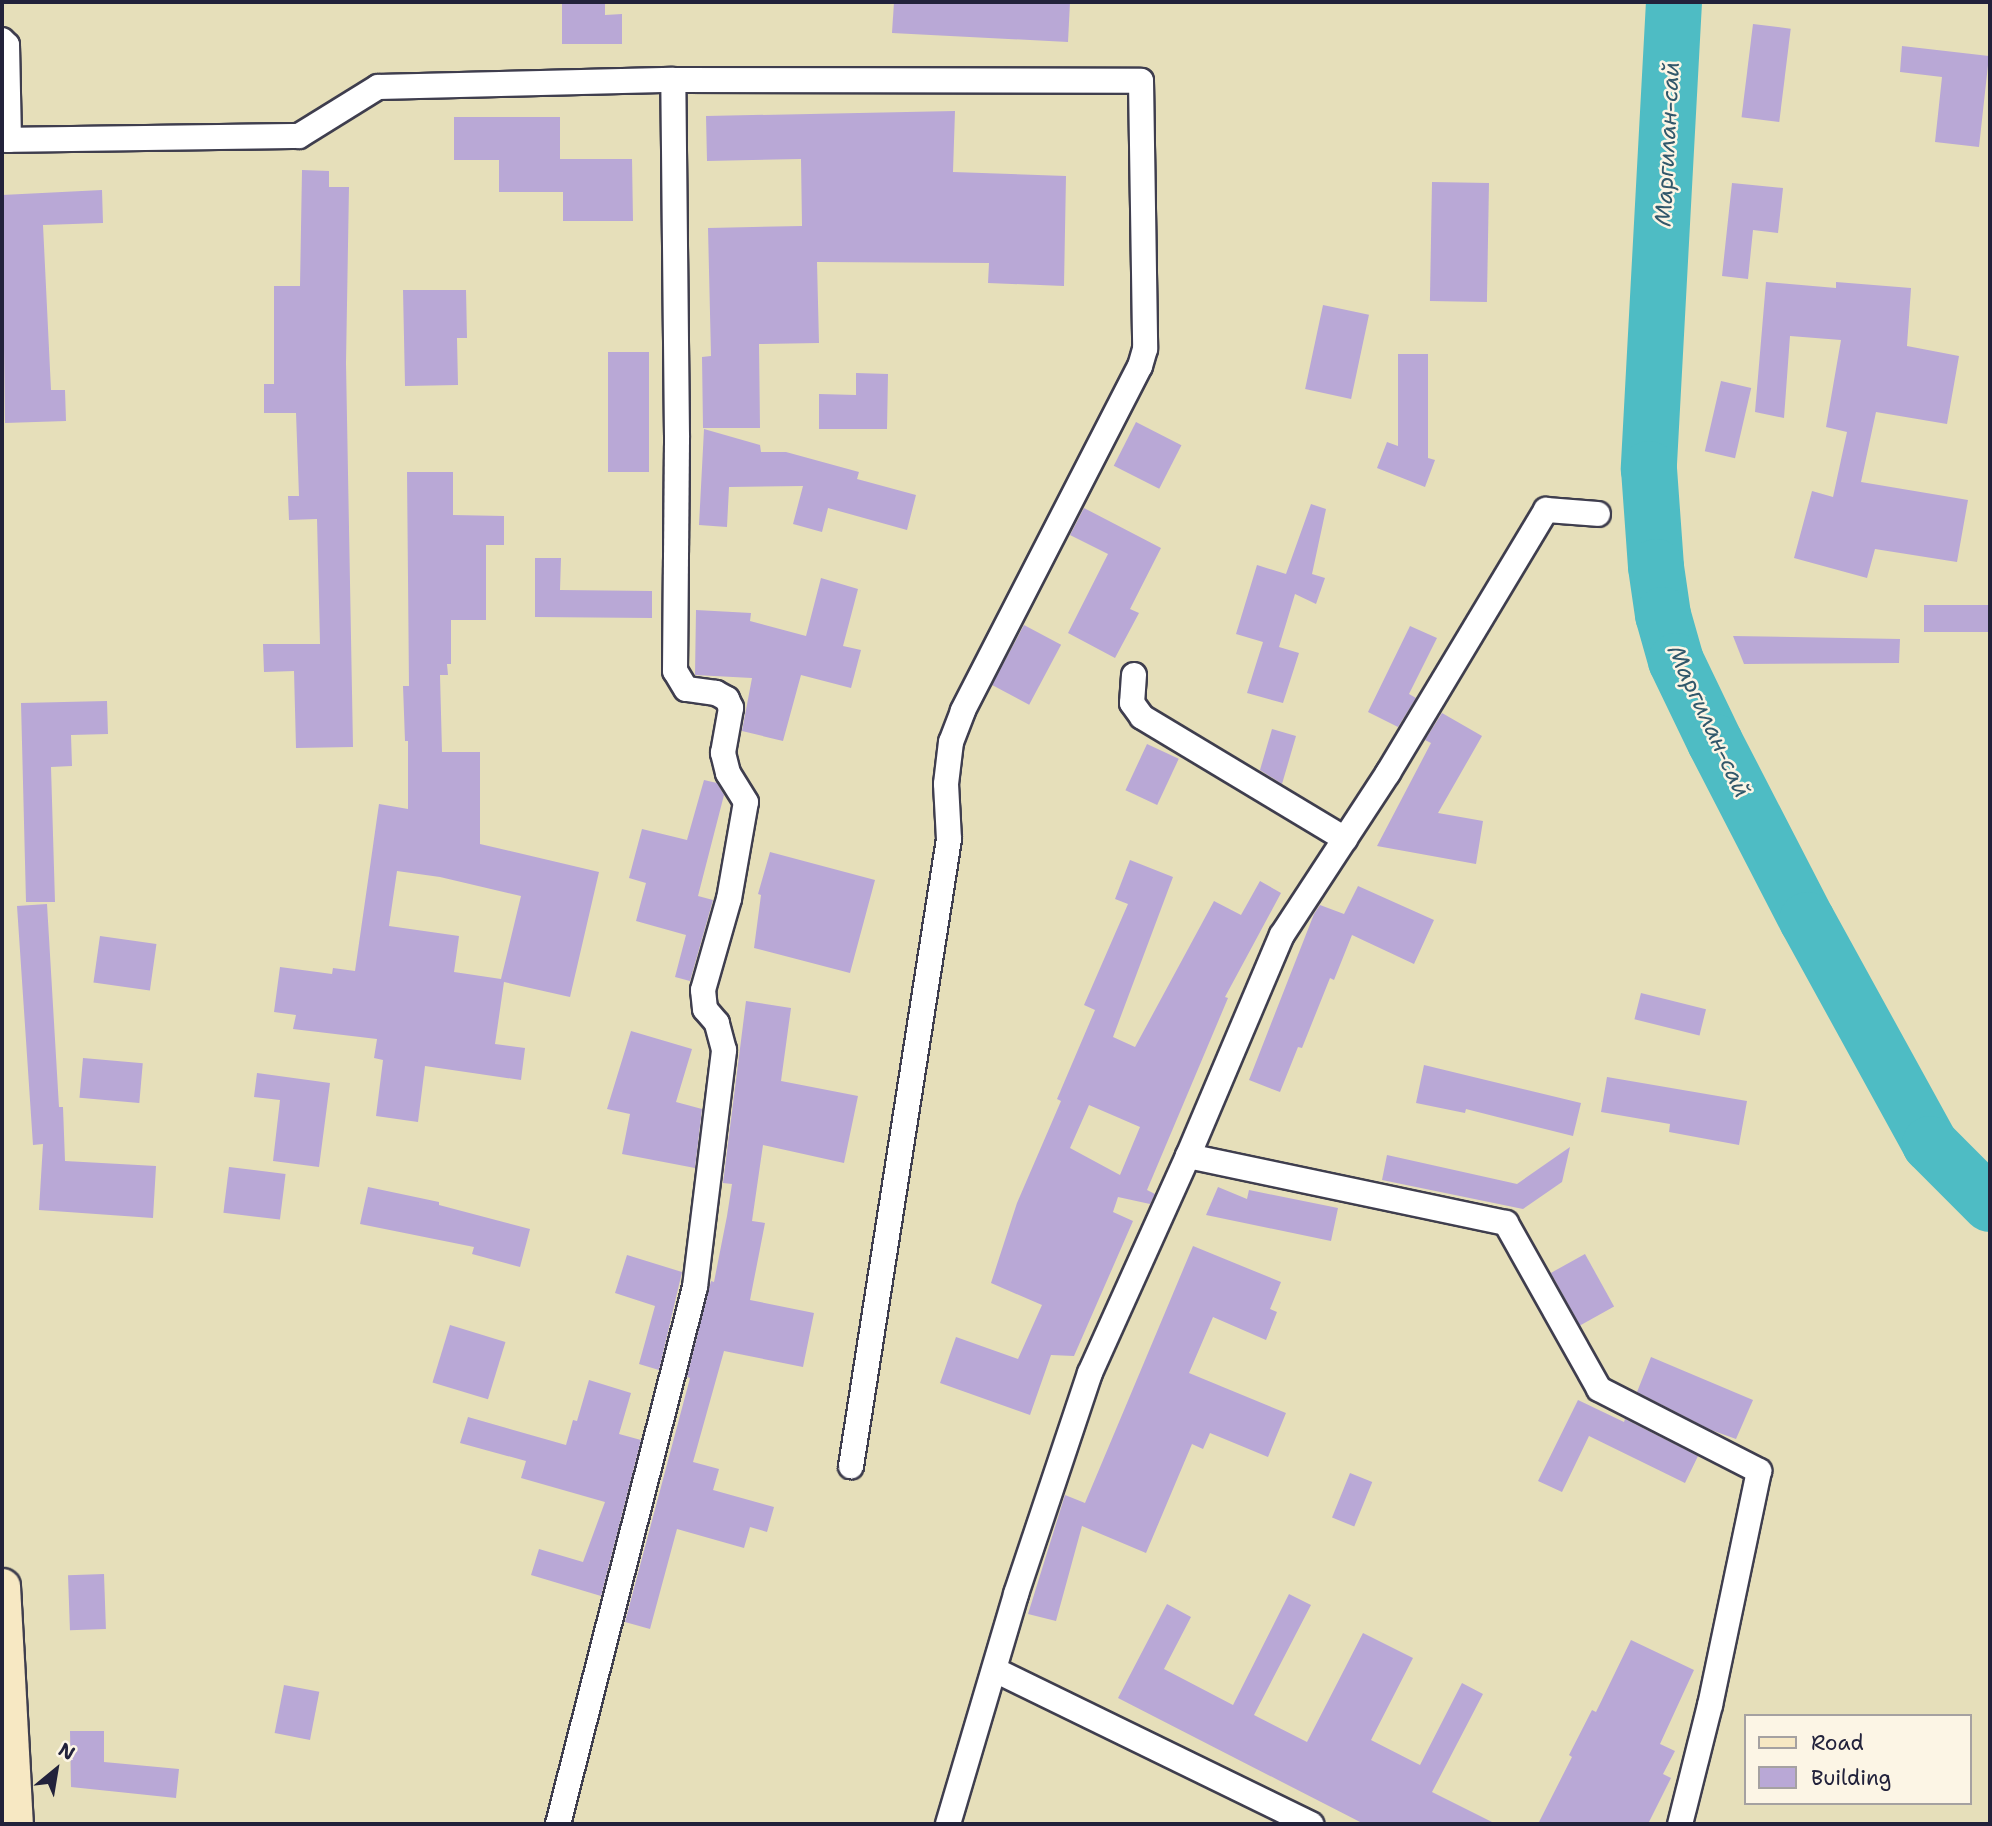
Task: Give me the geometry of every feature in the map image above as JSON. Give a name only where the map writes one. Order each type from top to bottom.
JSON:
[{"type":"main road","points":[[2,1586],[15,1824]]},
{"type":"street","points":[[2,40],[7,45],[6,140],[299,136],[378,87],[673,80],[1141,81],[1145,349],[1140,366],[963,711],[951,742],[946,784],[948,839],[851,1466]]},
{"type":"street","points":[[558,1824],[695,1287],[724,1050],[716,1023],[705,1009],[703,990],[729,899],[746,802],[728,773],[723,754],[731,708],[727,699],[716,693],[686,689],[675,671],[677,436],[673,80]]},
{"type":"street","points":[[948,1824],[1016,1594],[1090,1373],[1188,1156],[1282,935],[1396,762],[1546,510],[1598,514]]},
{"type":"street","points":[[1133,675],[1132,704],[1142,717],[1345,839]]},
{"type":"street","points":[[1188,1156],[1506,1223],[1599,1390],[1759,1471],[1710,1705],[1680,1824]]},
{"type":"street","points":[[995,1670],[1311,1824]]},
{"type":"building","points":[[562,2],[605,2],[605,15],[622,14],[622,44],[562,44]]},
{"type":"building","points":[[894,2],[1070,2],[1068,42],[892,33]]},
{"type":"building","points":[[1753,24],[1791,29],[1779,122],[1742,117]]},
{"type":"building","points":[[1902,46],[1989,56],[1979,147],[1935,142],[1942,77],[1900,72]]},
{"type":"building","points":[[955,111],[953,172],[1066,176],[1064,286],[988,283],[989,263],[817,262],[819,343],[759,344],[760,428],[703,428],[702,357],[711,356],[708,228],[802,226],[801,159],[707,161],[706,116]]},
{"type":"building","points":[[454,117],[560,117],[560,159],[632,159],[633,221],[563,221],[563,192],[499,192],[499,160],[454,160]]},
{"type":"building","points":[[302,170],[329,171],[329,187],[349,187],[346,363],[353,747],[296,748],[294,671],[264,672],[263,644],[320,644],[317,519],[289,520],[288,496],[299,496],[296,413],[264,413],[264,384],[274,384],[274,286],[300,286]]},
{"type":"building","points":[[1432,182],[1489,183],[1487,302],[1430,301]]},
{"type":"building","points":[[1732,183],[1783,188],[1778,233],[1753,230],[1748,279],[1722,276]]},
{"type":"building","points":[[102,190],[103,223],[43,225],[51,390],[65,390],[66,421],[5,423],[2,195]]},
{"type":"building","points":[[1766,282],[1836,288],[1836,282],[1911,288],[1907,346],[1959,356],[1947,424],[1876,412],[1861,482],[1968,500],[1957,562],[1875,549],[1867,578],[1794,558],[1812,491],[1833,497],[1847,432],[1826,427],[1841,340],[1790,336],[1784,418],[1755,412]]},
{"type":"building","points":[[403,290],[466,290],[467,338],[457,338],[458,385],[405,386]]},
{"type":"building","points":[[1323,305],[1369,315],[1351,399],[1305,389]]},
{"type":"building","points":[[608,352],[649,352],[649,472],[608,472]]},
{"type":"building","points":[[1398,354],[1428,354],[1428,458],[1435,460],[1425,487],[1377,468],[1387,442],[1398,446]]},
{"type":"building","points":[[856,373],[888,374],[887,429],[819,429],[819,394],[856,395]]},
{"type":"building","points":[[1721,381],[1751,388],[1735,458],[1705,451]]},
{"type":"building","points":[[1136,422],[1181,445],[1159,489],[1114,466]]},
{"type":"building","points":[[704,429],[760,445],[761,452],[786,452],[859,472],[857,479],[916,495],[907,530],[828,508],[822,532],[793,524],[803,486],[729,487],[727,527],[699,525]]},
{"type":"building","points":[[407,472],[453,472],[453,515],[504,516],[504,545],[486,545],[486,620],[451,620],[451,664],[447,664],[448,675],[440,675],[442,752],[480,752],[480,844],[599,872],[570,997],[504,982],[495,1044],[525,1048],[521,1080],[425,1066],[418,1122],[376,1116],[383,1060],[374,1058],[377,1039],[293,1029],[296,1015],[274,1012],[280,967],[332,974],[333,968],[355,971],[379,804],[408,809],[408,741],[405,741],[403,686],[409,686]],"holes":[[[397,871],[440,877],[521,896],[501,979],[454,972],[459,936],[389,926]]]},
{"type":"building","points":[[1311,504],[1326,509],[1312,574],[1325,578],[1316,604],[1295,594],[1279,647],[1299,653],[1283,703],[1247,693],[1263,642],[1236,634],[1257,565],[1286,574]]},
{"type":"building","points":[[1084,508],[1161,548],[1130,609],[1139,613],[1115,658],[1068,633],[1108,554],[1070,535]]},
{"type":"building","points":[[535,558],[561,558],[560,590],[652,591],[652,618],[535,617]]},
{"type":"building","points":[[821,578],[858,589],[843,646],[861,650],[851,688],[801,675],[783,741],[742,731],[752,678],[695,675],[696,610],[751,613],[750,621],[806,636]]},
{"type":"building","points":[[1924,605],[1990,605],[1990,632],[1924,632]]},
{"type":"building","points":[[1024,625],[1061,645],[1029,705],[992,685]]},
{"type":"building","points":[[1410,626],[1437,638],[1409,694],[1416,698],[1398,727],[1368,712]]},
{"type":"building","points":[[1733,636],[1900,639],[1899,663],[1744,664]]},
{"type":"building","points":[[107,701],[108,734],[71,735],[72,766],[51,767],[55,902],[26,902],[21,703]]},
{"type":"building","points":[[1442,713],[1482,736],[1438,813],[1483,821],[1476,864],[1377,846],[1431,743],[1425,740]]},
{"type":"building","points":[[1272,729],[1296,736],[1282,784],[1260,770]]},
{"type":"building","points":[[1147,744],[1179,759],[1157,805],[1125,790]]},
{"type":"building","points":[[704,780],[717,783],[724,795],[698,896],[713,900],[690,981],[675,977],[686,935],[636,921],[646,883],[629,878],[642,829],[687,840]]},
{"type":"building","points":[[770,852],[875,880],[850,973],[754,948],[761,895],[758,894]]},
{"type":"building","points":[[1130,860],[1173,877],[1113,1037],[1135,1047],[1214,901],[1241,915],[1260,881],[1281,893],[1225,997],[1228,998],[1147,1190],[1155,1194],[1150,1204],[1118,1197],[1113,1212],[1133,1221],[1074,1356],[1051,1355],[1030,1415],[940,1383],[956,1337],[1018,1359],[1042,1305],[991,1283],[1017,1203],[1061,1101],[1057,1099],[1095,1010],[1084,1005],[1128,904],[1115,899]],"holes":[[[1089,1105],[1140,1127],[1120,1175],[1070,1148]]]},
{"type":"building","points":[[1358,886],[1434,920],[1414,964],[1352,935],[1334,980],[1330,978],[1302,1048],[1298,1047],[1280,1092],[1249,1080],[1314,914],[1320,905],[1344,914]]},
{"type":"building","points":[[47,904],[59,1107],[63,1107],[65,1161],[156,1166],[153,1218],[39,1210],[43,1144],[33,1145],[17,906]]},
{"type":"building","points":[[100,936],[156,944],[150,990],[93,983]]},
{"type":"building","points":[[1641,993],[1706,1009],[1699,1035],[1634,1019]]},
{"type":"building","points":[[746,1001],[791,1008],[781,1081],[858,1096],[844,1163],[763,1145],[752,1221],[765,1223],[750,1300],[814,1313],[803,1367],[724,1351],[693,1462],[719,1469],[713,1490],[774,1507],[767,1532],[750,1527],[744,1548],[677,1529],[650,1629],[625,1622],[690,1378],[687,1377],[711,1281],[714,1282],[727,1216],[732,1184],[723,1183]]},
{"type":"building","points":[[631,1031],[692,1049],[676,1102],[702,1109],[695,1168],[622,1154],[630,1114],[607,1109]]},
{"type":"building","points":[[83,1058],[143,1063],[139,1103],[80,1098]]},
{"type":"building","points":[[1424,1065],[1581,1103],[1573,1136],[1466,1109],[1465,1113],[1416,1103]]},
{"type":"building","points":[[257,1073],[330,1083],[319,1167],[273,1161],[280,1100],[254,1097]]},
{"type":"building","points":[[1607,1077],[1747,1101],[1739,1145],[1669,1132],[1670,1124],[1601,1112]]},
{"type":"building","points":[[1570,1147],[1562,1182],[1523,1209],[1382,1180],[1387,1155],[1517,1184]]},
{"type":"building","points":[[229,1167],[286,1174],[280,1220],[223,1213]]},
{"type":"building","points":[[368,1187],[439,1202],[439,1205],[530,1229],[520,1267],[472,1254],[474,1247],[360,1224]]},
{"type":"building","points":[[1218,1187],[1247,1199],[1249,1190],[1338,1208],[1331,1241],[1206,1215]]},
{"type":"building","points":[[1193,1246],[1281,1282],[1270,1309],[1277,1312],[1266,1340],[1213,1317],[1189,1373],[1286,1413],[1268,1457],[1210,1433],[1203,1449],[1192,1444],[1146,1553],[1082,1526],[1056,1621],[1028,1614],[1065,1495],[1085,1503]]},
{"type":"building","points":[[1585,1254],[1614,1306],[1580,1325],[1551,1273]]},
{"type":"building","points":[[627,1255],[682,1272],[659,1370],[639,1364],[655,1306],[615,1293]]},
{"type":"building","points":[[450,1325],[505,1342],[488,1399],[432,1382]]},
{"type":"building","points":[[1651,1357],[1753,1400],[1736,1439],[1711,1430],[1637,1392]]},
{"type":"building","points":[[589,1380],[631,1393],[619,1434],[641,1440],[601,1596],[531,1575],[539,1549],[583,1562],[605,1502],[521,1478],[526,1461],[460,1443],[468,1417],[566,1445],[573,1420],[577,1421]]},
{"type":"building","points":[[1578,1400],[1624,1422],[1625,1419],[1698,1456],[1685,1483],[1589,1436],[1562,1492],[1538,1481]]},
{"type":"building","points":[[1350,1473],[1372,1482],[1354,1526],[1332,1518]]},
{"type":"building","points":[[104,1574],[106,1629],[70,1630],[68,1575]]},
{"type":"building","points":[[1289,1594],[1311,1605],[1254,1715],[1307,1742],[1363,1633],[1413,1658],[1371,1740],[1420,1765],[1462,1683],[1483,1694],[1432,1792],[1496,1824],[1364,1824],[1118,1698],[1167,1604],[1191,1617],[1164,1669],[1233,1705]]},
{"type":"building","points":[[1631,1640],[1694,1670],[1660,1744],[1675,1751],[1663,1774],[1671,1778],[1648,1824],[1538,1824],[1572,1757],[1569,1755],[1592,1710],[1596,1712]]},
{"type":"building","points":[[284,1685],[319,1692],[310,1740],[275,1733]]},
{"type":"building","points":[[70,1731],[104,1731],[104,1762],[179,1769],[176,1798],[71,1787]]},
{"type":"waterway","name":"Маргилан-сай","points":[[1674,2],[1649,469],[1656,567],[1663,615],[1676,661],[1715,742],[1807,920],[1930,1144],[1990,1204]]}]
